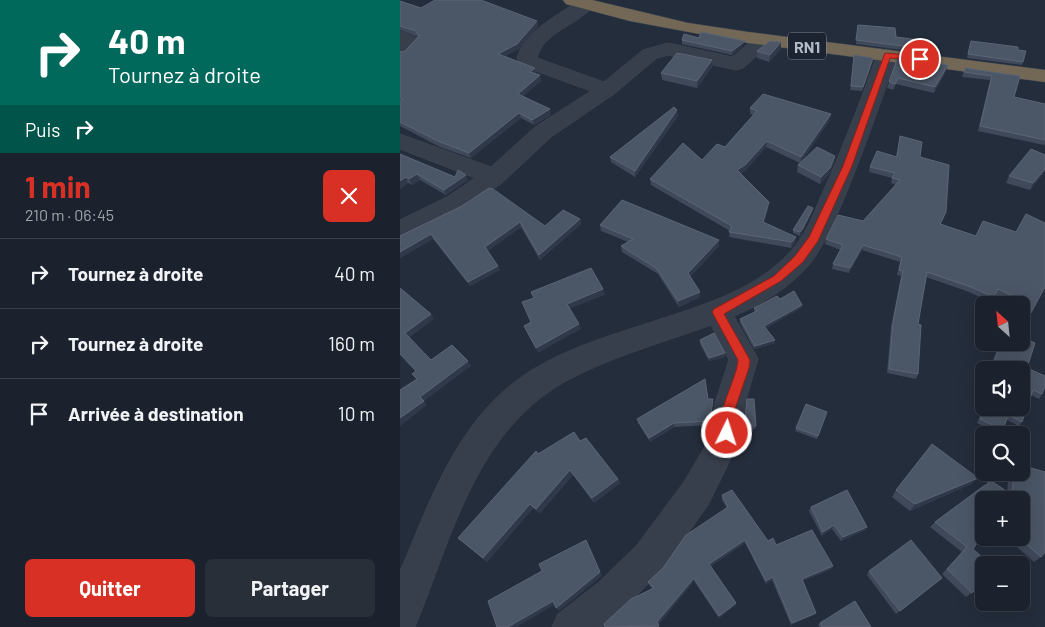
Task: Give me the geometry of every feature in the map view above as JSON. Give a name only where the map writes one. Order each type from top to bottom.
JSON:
[{"type":"highway","name":"RN1","points":[[579,2],[662,23],[766,40],[1045,76]]},
{"type":"street","points":[[579,2],[529,50],[527,58],[529,62],[607,90]]},
{"type":"street","points":[[400,37],[410,42],[400,50]]},
{"type":"street","points":[[400,231],[455,203],[494,177],[543,132],[607,90],[641,60],[663,50],[671,49],[736,64],[766,40]]},
{"type":"street","points":[[400,618],[456,480],[474,450],[506,408],[524,393],[559,371],[600,352],[718,312],[778,278],[799,259],[814,238],[847,166],[887,55]]},
{"type":"street","points":[[400,141],[494,177]]},
{"type":"street","points":[[571,627],[601,606],[624,586],[675,526],[694,499],[722,446],[727,433],[729,406],[743,368],[744,360],[718,312]]},
{"type":"building","points":[[435,0],[481,0],[537,21],[517,44],[498,54],[535,68],[530,72],[540,75],[518,94],[550,109],[532,120],[519,113],[469,153],[438,141],[400,122],[400,101],[403,99],[400,98],[400,52],[405,51],[419,36],[416,31],[400,26],[400,1],[421,8]]},
{"type":"building","points":[[858,25],[895,28],[896,37],[920,40],[918,48],[856,40]]},
{"type":"building","points":[[701,32],[745,41],[732,51],[682,40],[684,34],[699,38]]},
{"type":"building","points":[[770,41],[781,42],[770,55],[757,51]]},
{"type":"building","points":[[971,41],[1018,47],[1018,50],[1026,51],[1023,62],[968,54]]},
{"type":"building","points":[[677,53],[712,60],[697,81],[661,73]]},
{"type":"building","points":[[854,55],[873,58],[863,87],[851,86]]},
{"type":"building","points":[[897,59],[948,65],[935,87],[898,78],[895,84],[889,82]]},
{"type":"building","points":[[965,68],[1020,76],[1014,97],[1045,104],[1045,140],[980,126],[992,76],[964,72]]},
{"type":"building","points":[[763,94],[831,114],[801,157],[767,141],[745,165],[737,170],[769,202],[763,222],[796,237],[792,242],[729,232],[732,226],[650,179],[683,143],[702,160],[717,144],[725,147],[757,111],[750,108]]},
{"type":"building","points":[[674,107],[677,110],[635,171],[610,157]]},
{"type":"building","points":[[900,136],[922,142],[920,157],[949,165],[946,212],[940,224],[976,236],[983,221],[1016,232],[1026,214],[1045,223],[1045,287],[1030,314],[1030,296],[1014,296],[998,289],[994,296],[992,296],[927,272],[918,324],[921,325],[918,374],[889,369],[893,322],[903,271],[899,270],[902,257],[863,245],[850,268],[833,264],[843,245],[826,239],[838,215],[863,221],[900,180],[892,178],[895,173],[870,167],[877,151],[897,157]]},
{"type":"building","points":[[817,147],[835,156],[830,168],[821,177],[798,165]]},
{"type":"building","points":[[1031,149],[1045,155],[1045,169],[1033,183],[1009,176]]},
{"type":"building","points":[[400,154],[455,177],[458,170],[466,175],[444,190],[417,174],[409,179],[406,177],[400,181]]},
{"type":"building","points":[[489,188],[545,226],[563,210],[580,219],[539,255],[520,222],[485,247],[498,266],[468,282],[431,234],[400,252],[400,236],[462,206]]},
{"type":"building","points":[[622,200],[719,240],[688,273],[700,292],[678,301],[657,269],[621,246],[633,239],[600,225]]},
{"type":"building","points":[[808,206],[813,208],[803,228],[800,232],[793,230]]},
{"type":"building","points":[[591,268],[603,289],[567,304],[579,324],[536,348],[524,326],[531,322],[522,302],[534,298],[531,292]]},
{"type":"building","points":[[400,288],[431,314],[404,332],[431,360],[452,345],[468,361],[420,397],[424,401],[400,418],[400,390],[417,379],[412,374],[416,371],[400,354]]},
{"type":"building","points":[[794,291],[802,305],[764,326],[775,340],[755,346],[740,319],[757,311],[754,308],[777,296],[780,299]]},
{"type":"building","points":[[714,333],[725,353],[709,358],[700,340]]},
{"type":"building","points":[[1030,341],[1035,343],[1029,361],[994,361],[998,351],[1030,351]]},
{"type":"building","points":[[1030,369],[1045,376],[1045,386],[1042,394],[1033,390],[1030,399]]},
{"type":"building","points":[[705,379],[708,399],[713,399],[710,421],[674,423],[649,438],[637,419]]},
{"type":"building","points":[[747,399],[754,399],[756,426],[744,426]]},
{"type":"building","points":[[806,404],[827,412],[818,436],[796,428]]},
{"type":"building","points":[[981,416],[1008,416],[1004,426],[995,426],[980,419]]},
{"type":"building","points":[[1010,416],[1024,416],[1022,422]]},
{"type":"building","points":[[574,432],[580,441],[586,438],[618,479],[592,498],[570,470],[536,509],[530,504],[483,558],[458,538],[536,451],[538,454]]},
{"type":"building","points":[[932,444],[975,476],[975,479],[915,504],[896,490]]},
{"type":"building","points":[[1030,468],[1045,472],[1045,552],[1041,557],[1028,546],[1030,546],[1030,491],[1012,491],[1013,481],[1030,481]]},
{"type":"building","points":[[991,481],[1006,491],[977,491]]},
{"type":"building","points":[[732,490],[768,541],[773,538],[776,545],[812,530],[833,566],[802,579],[816,613],[792,623],[773,577],[766,581],[745,540],[709,564],[736,603],[719,616],[694,578],[657,622],[659,626],[605,627],[604,624],[631,599],[654,588],[648,582],[663,568],[686,535],[728,507],[722,495]]},
{"type":"building","points":[[847,490],[867,527],[843,537],[834,525],[823,532],[811,507]]},
{"type":"building","points":[[975,492],[975,546],[973,549],[981,556],[975,556],[975,590],[972,593],[947,569],[967,547],[935,522]]},
{"type":"building","points":[[586,540],[600,572],[556,608],[553,601],[508,627],[497,627],[488,601],[542,571],[539,564]]},
{"type":"building","points":[[911,540],[942,578],[900,611],[869,571]]},
{"type":"building","points":[[855,601],[871,627],[822,627],[820,623]]},
{"type":"route","points":[[727,433],[729,406],[743,368],[744,360],[718,312],[746,298],[778,278],[799,259],[814,238],[847,166],[887,55],[920,59]]}]
